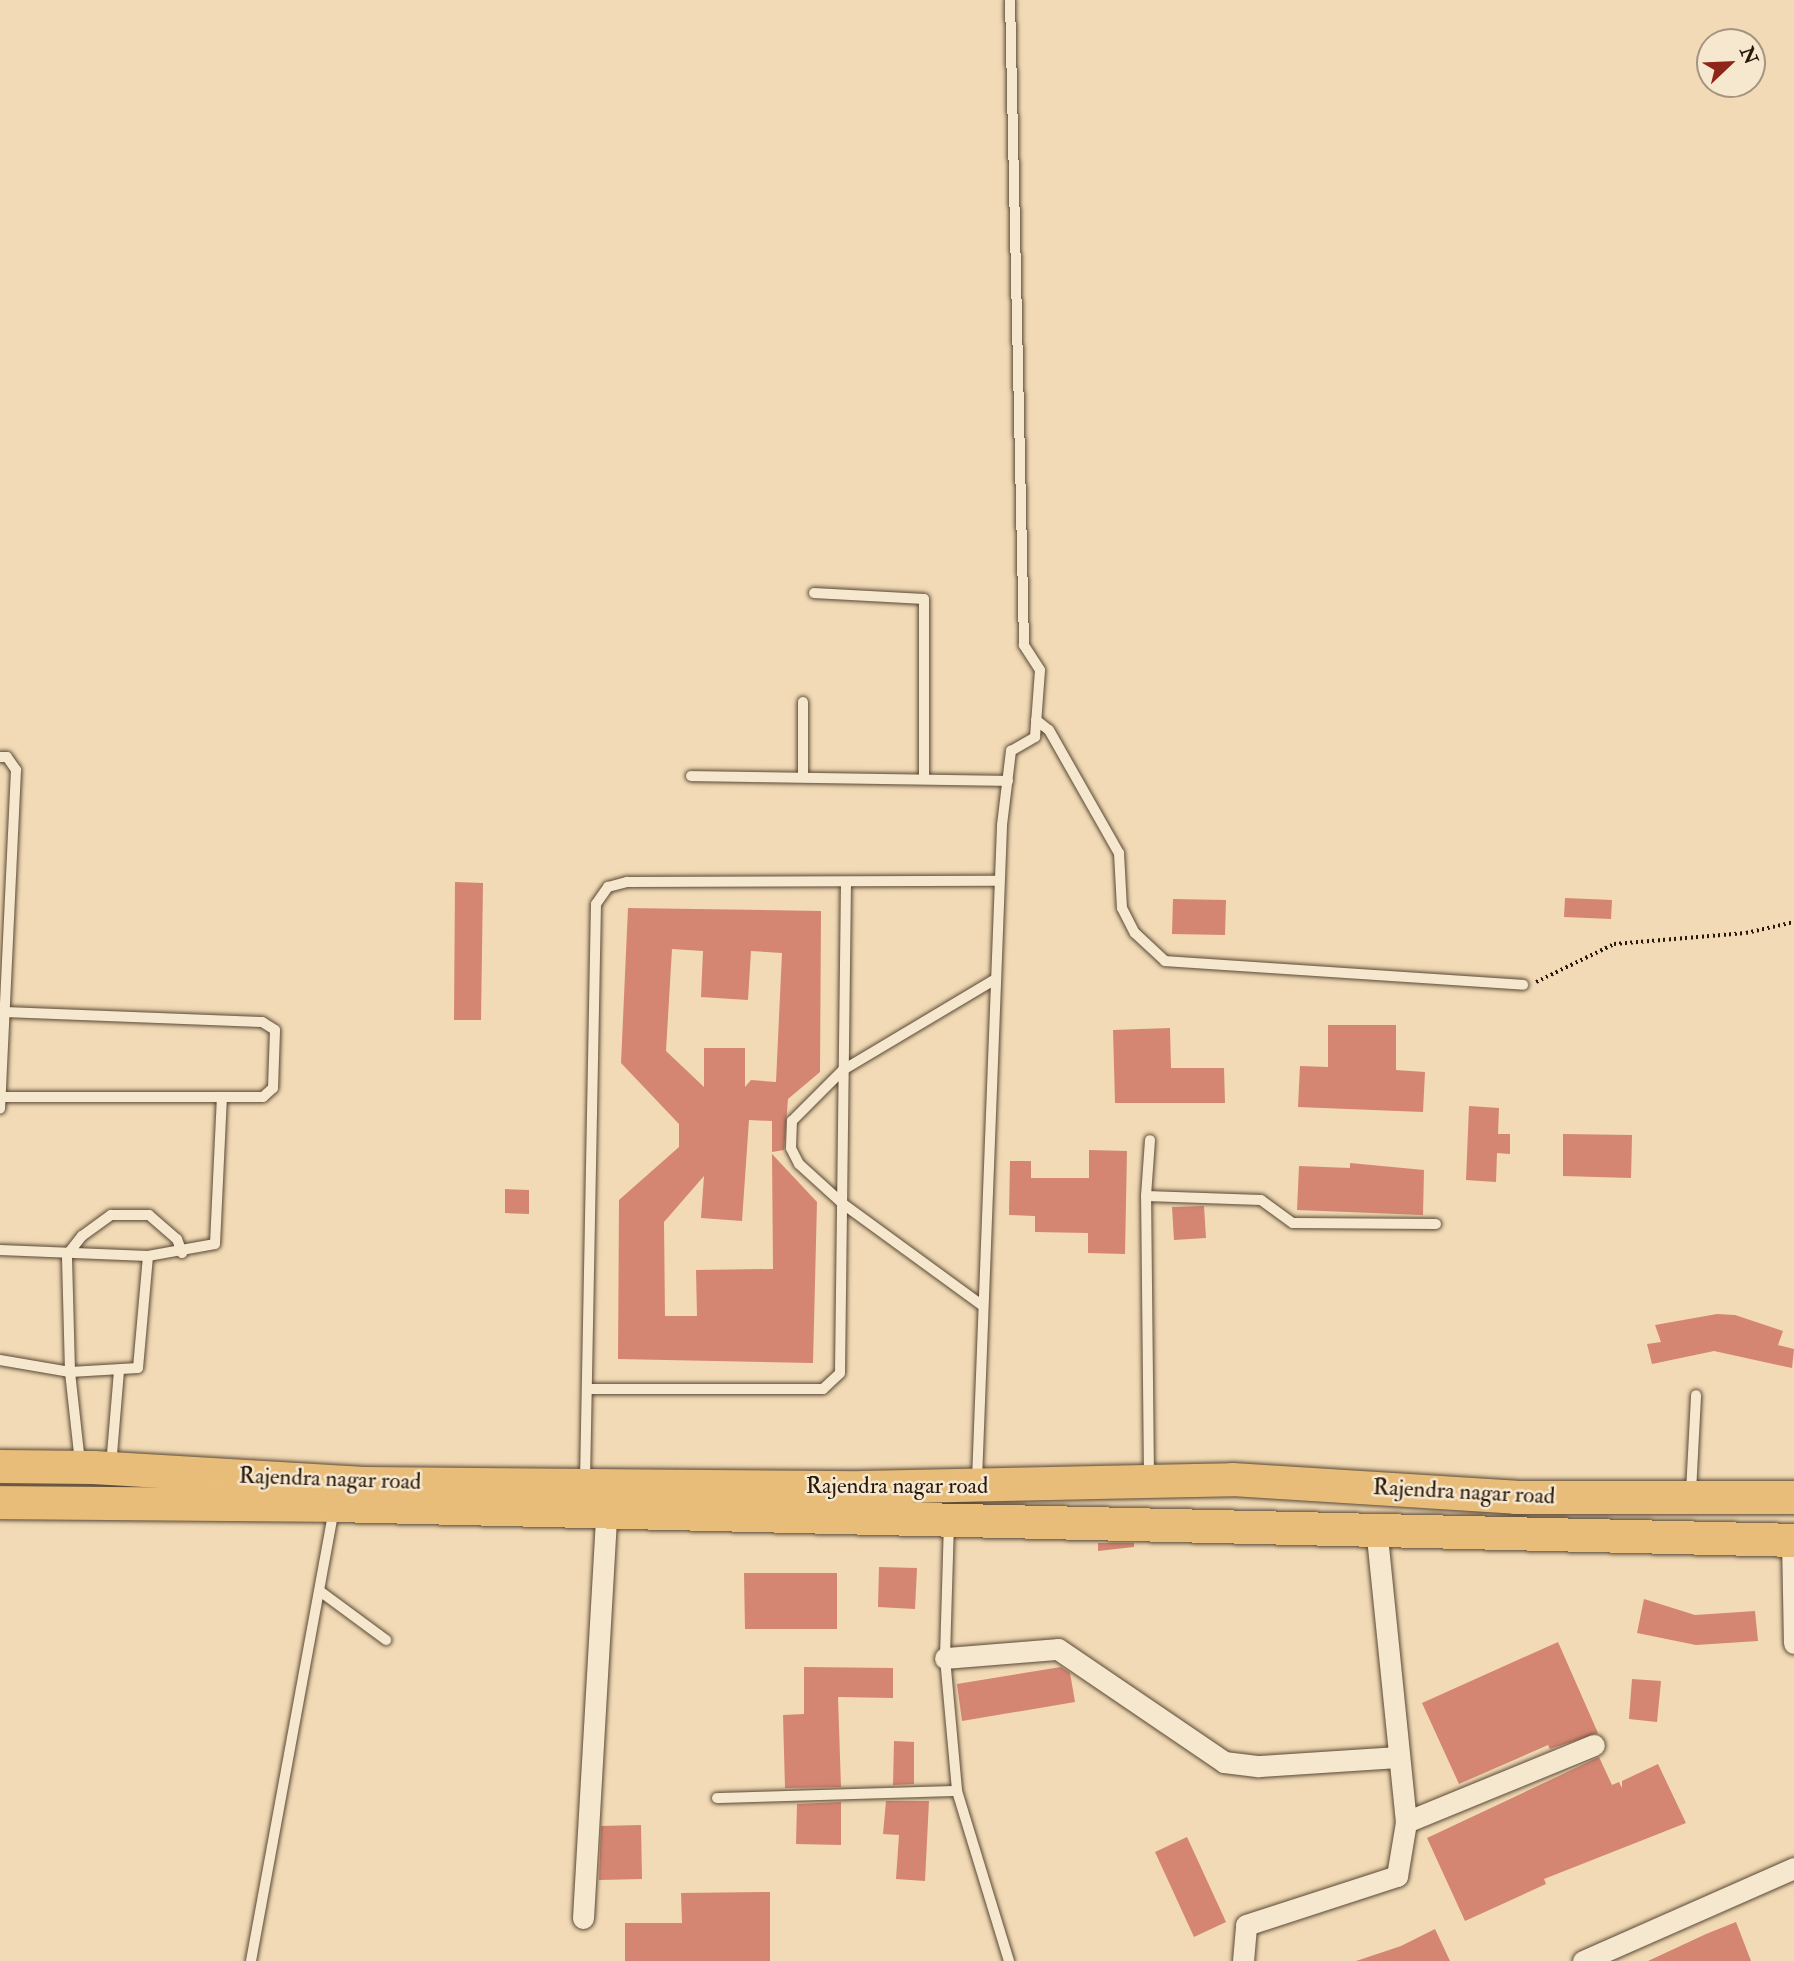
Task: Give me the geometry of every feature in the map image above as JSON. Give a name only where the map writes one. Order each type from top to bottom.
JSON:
[{"type":"main road","name":"Rajendra nagar road","points":[[0,1466],[96,1467],[364,1483],[585,1484],[860,1503],[949,1522],[1377,1529],[1793,1540]]},
{"type":"main road","name":"Rajendra nagar road","points":[[0,1502],[334,1505],[606,1514],[860,1503],[976,1486],[1150,1479],[1232,1479],[1515,1497],[1794,1497]]},
{"type":"street","points":[[583,1918],[606,1514]]},
{"type":"street","points":[[1243,1961],[1246,1925],[1397,1876],[1406,1822],[1377,1529]]},
{"type":"street","points":[[1793,1540],[1794,1643]]},
{"type":"street","points":[[944,1658],[1058,1649],[1224,1762],[1259,1766],[1399,1757]]},
{"type":"street","points":[[1406,1822],[1594,1745]]},
{"type":"street","points":[[1583,1961],[1794,1868]]},
{"type":"lane","points":[[976,1486],[998,881],[1011,751],[1035,737],[1040,670],[1024,645],[1010,0]]},
{"type":"lane","points":[[814,593],[924,599],[924,779]]},
{"type":"lane","points":[[803,702],[803,776]]},
{"type":"lane","points":[[1036,720],[1049,730],[1119,853],[1122,908],[1135,933],[1165,961],[1523,985]]},
{"type":"lane","points":[[0,757],[7,757],[16,770],[0,1109]]},
{"type":"lane","points":[[691,776],[1008,781]]},
{"type":"lane","points":[[585,1484],[596,904],[608,887],[627,882],[998,881]]},
{"type":"lane","points":[[587,1389],[822,1389],[834,1382],[840,1373],[846,882]]},
{"type":"lane","points":[[983,1306],[842,1203],[799,1164],[791,1148],[795,1115],[843,1070],[994,980]]},
{"type":"lane","points":[[1,1090],[222,1098],[270,1094],[275,1030],[271,1025],[3,1012]]},
{"type":"lane","points":[[0,1250],[67,1255],[148,1256],[208,1248],[218,1237],[222,1098]]},
{"type":"lane","points":[[1150,1140],[1146,1196],[1150,1479]]},
{"type":"lane","points":[[1146,1196],[1261,1200],[1293,1223],[1436,1224]]},
{"type":"lane","points":[[96,1467],[70,1372],[67,1255],[99,1222],[125,1212],[155,1219],[177,1239],[182,1253]]},
{"type":"lane","points":[[0,1360],[70,1372],[134,1370],[141,1362],[148,1256]]},
{"type":"lane","points":[[96,1467],[119,1371]]},
{"type":"lane","points":[[1691,1498],[1696,1395]]},
{"type":"lane","points":[[251,1961],[321,1592],[334,1505]]},
{"type":"lane","points":[[949,1522],[944,1658],[957,1791],[1009,1961]]},
{"type":"lane","points":[[321,1592],[386,1640]]},
{"type":"lane","points":[[717,1798],[957,1791]]},
{"type":"path","points":[[1523,985],[1539,982],[1614,944],[1746,933],[1794,922]]},
{"type":"building","points":[[455,882],[483,883],[481,1020],[454,1020]]},
{"type":"building","points":[[1565,898],[1612,900],[1611,919],[1564,917]]},
{"type":"building","points":[[1173,899],[1226,900],[1225,935],[1172,934]]},
{"type":"building","points":[[628,908],[821,911],[820,1072],[788,1099],[784,1150],[772,1152],[772,1121],[749,1120],[742,1221],[701,1218],[704,1176],[664,1222],[665,1316],[697,1316],[696,1270],[773,1269],[772,1154],[817,1202],[813,1363],[618,1359],[619,1200],[679,1147],[679,1124],[621,1063]],"holes":[[[672,949],[703,951],[701,997],[748,1000],[751,951],[782,953],[776,1082],[751,1080],[745,1087],[745,1048],[704,1048],[704,1087],[666,1051]]]},
{"type":"building","points":[[1328,1025],[1396,1025],[1396,1070],[1425,1072],[1423,1112],[1298,1107],[1300,1066],[1328,1067]]},
{"type":"building","points":[[1170,1028],[1171,1068],[1224,1068],[1225,1103],[1115,1103],[1113,1030]]},
{"type":"building","points":[[1469,1106],[1499,1108],[1498,1134],[1510,1134],[1510,1154],[1497,1153],[1496,1182],[1466,1180]]},
{"type":"building","points":[[1563,1134],[1632,1135],[1631,1178],[1563,1176]]},
{"type":"building","points":[[1089,1150],[1127,1151],[1125,1254],[1088,1253],[1088,1233],[1035,1232],[1035,1216],[1009,1215],[1010,1161],[1031,1161],[1031,1178],[1089,1178]]},
{"type":"building","points":[[1350,1163],[1424,1170],[1423,1215],[1297,1210],[1299,1166],[1350,1168]]},
{"type":"building","points":[[505,1189],[529,1190],[529,1214],[505,1213]]},
{"type":"building","points":[[1204,1206],[1206,1238],[1174,1240],[1172,1207]]},
{"type":"building","points":[[1717,1314],[1735,1315],[1783,1331],[1778,1345],[1794,1349],[1792,1368],[1714,1351],[1652,1364],[1647,1344],[1661,1342],[1655,1325]]},
{"type":"building","points":[[1098,1543],[1134,1543],[1134,1547],[1098,1551]]},
{"type":"building","points":[[879,1567],[917,1568],[915,1609],[878,1607]]},
{"type":"building","points":[[744,1573],[837,1573],[837,1629],[745,1629]]},
{"type":"building","points":[[1644,1599],[1695,1615],[1755,1611],[1758,1641],[1696,1645],[1637,1633]]},
{"type":"building","points":[[1558,1642],[1598,1733],[1550,1749],[1548,1745],[1459,1784],[1422,1703]]},
{"type":"building","points":[[804,1667],[893,1668],[893,1698],[838,1697],[841,1787],[785,1788],[783,1715],[804,1714]]},
{"type":"building","points":[[1061,1667],[1070,1673],[1075,1702],[962,1721],[957,1684]]},
{"type":"building","points":[[1632,1679],[1661,1681],[1657,1722],[1629,1719]]},
{"type":"building","points":[[894,1741],[914,1742],[914,1784],[893,1785]]},
{"type":"building","points":[[1599,1757],[1612,1785],[1619,1782],[1622,1788],[1622,1781],[1658,1764],[1686,1823],[1544,1879],[1546,1884],[1465,1921],[1427,1838]]},
{"type":"building","points":[[886,1801],[929,1801],[925,1881],[896,1879],[899,1835],[883,1834]]},
{"type":"building","points":[[841,1802],[841,1845],[796,1844],[797,1804]]},
{"type":"building","points":[[641,1825],[642,1879],[599,1880],[601,1826]]},
{"type":"building","points":[[1187,1837],[1226,1922],[1194,1937],[1155,1852]]},
{"type":"building","points":[[770,1892],[770,1961],[625,1961],[625,1923],[682,1923],[681,1893]]},
{"type":"building","points":[[1736,1922],[1751,1961],[1648,1961],[1706,1934]]},
{"type":"building","points":[[1435,1929],[1450,1961],[1356,1961],[1401,1946]]}]
